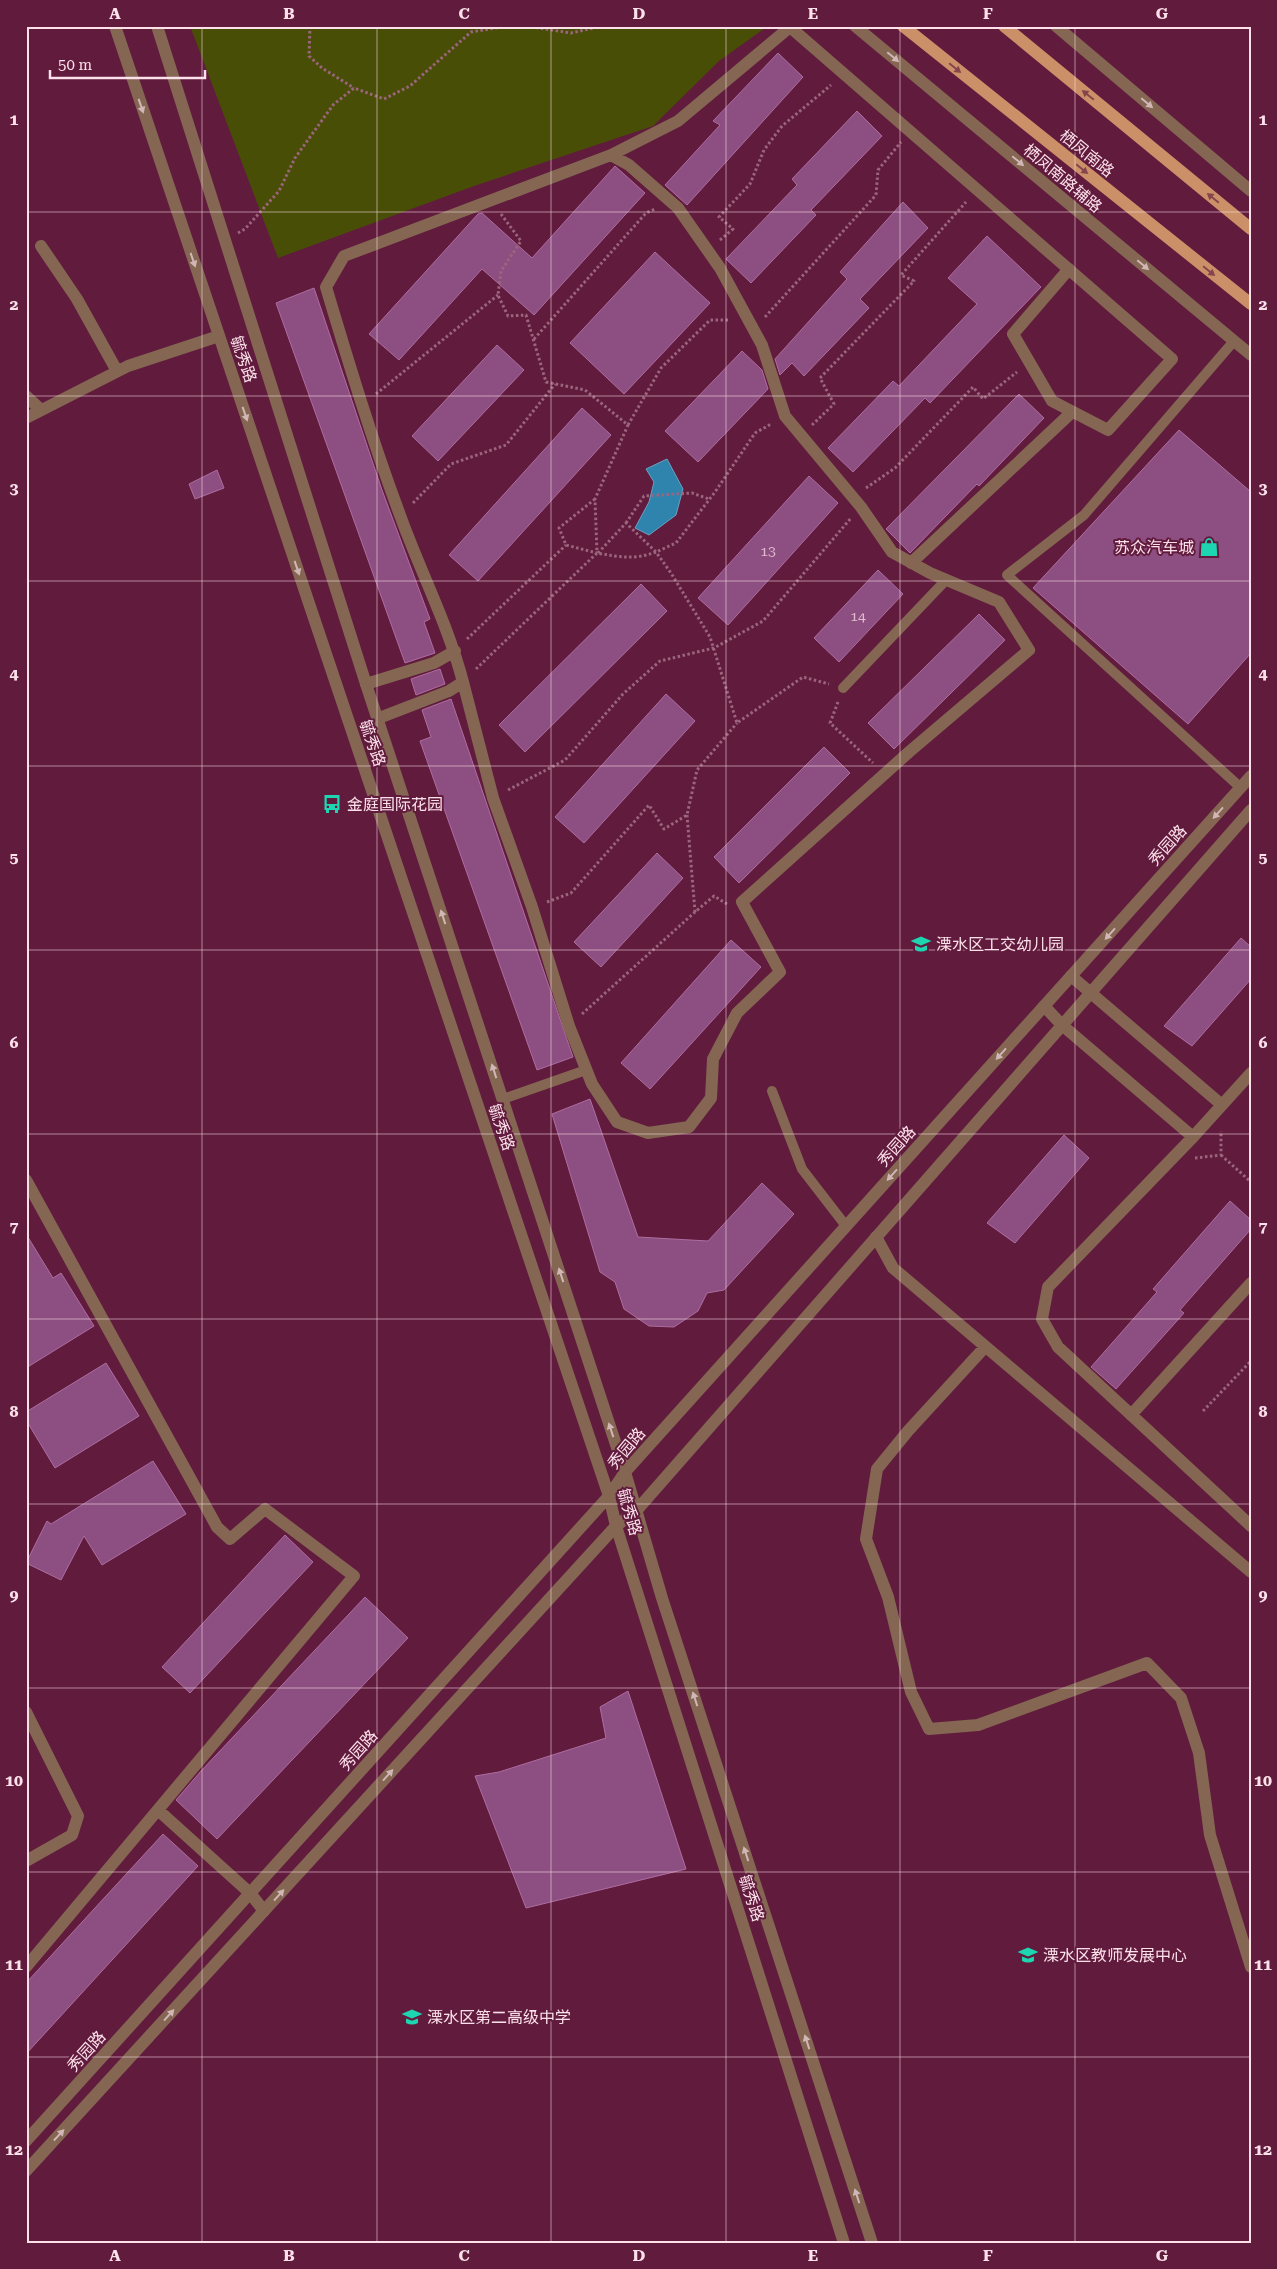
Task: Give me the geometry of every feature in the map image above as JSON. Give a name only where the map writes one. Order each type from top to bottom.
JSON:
[{"type":"main road","name":"栖凤南路","points":[[903,26],[1251,304]]},
{"type":"main road","points":[[1004,26],[1251,230]]},
{"type":"street","name":"毓秀路","points":[[115,26],[609,1496],[616,1526],[844,2243]]},
{"type":"street","name":"毓秀路","points":[[157,26],[366,684],[379,718],[625,1472],[872,2243]]},
{"type":"street","name":"栖凤南路辅路","points":[[855,26],[1251,355]]},
{"type":"street","points":[[1056,26],[1251,191]]},
{"type":"street","points":[[611,155],[629,165],[678,208],[708,250],[720,268],[762,345],[785,416],[857,502],[892,552],[946,580],[999,602],[1029,650],[885,774],[742,902],[780,972],[736,1013],[713,1059],[711,1098],[689,1127],[648,1133],[617,1122],[592,1084],[569,1026],[532,907],[494,798],[455,650],[400,517],[362,406],[326,287],[344,256],[611,155],[678,121],[790,28],[845,74],[909,132],[1069,269],[1172,359],[1108,430],[1052,401],[1013,334],[1069,269]]},
{"type":"street","points":[[41,246],[77,299],[117,371]]},
{"type":"street","points":[[26,418],[128,366],[219,336]]},
{"type":"street","points":[[26,396],[41,410]]},
{"type":"street","points":[[910,562],[1072,412]]},
{"type":"street","points":[[366,684],[434,663],[455,650]]},
{"type":"street","points":[[379,718],[449,691],[463,682]]},
{"type":"street","name":"秀园路","points":[[26,2141],[609,1496],[625,1472],[1251,776]]},
{"type":"street","points":[[28,2165],[264,1911],[616,1526],[636,1511],[1251,810]]},
{"type":"street","points":[[1071,976],[1222,1105]]},
{"type":"street","points":[[1044,1006],[1062,1025],[1193,1137]]},
{"type":"street","points":[[1251,1073],[1193,1137],[1048,1287],[1042,1319],[1058,1347],[1251,1526]]},
{"type":"street","points":[[26,1180],[217,1527],[230,1539],[265,1509],[354,1576],[26,1967]]},
{"type":"street","points":[[876,1237],[893,1268],[1251,1572]]},
{"type":"street","points":[[1131,1415],[1251,1283]]},
{"type":"street","points":[[985,1347],[908,1431],[878,1469],[866,1539],[888,1598],[911,1692],[929,1729],[978,1725],[1147,1663],[1181,1698],[1199,1753],[1210,1835],[1251,1967]]},
{"type":"street","points":[[26,1712],[78,1816],[72,1835],[26,1861]]},
{"type":"street","points":[[158,1810],[250,1893],[264,1911]]},
{"type":"lane","points":[[1234,341],[1084,515],[1007,575],[1241,788]]},
{"type":"lane","points":[[843,688],[946,580]]},
{"type":"lane","points":[[503,1099],[586,1070]]},
{"type":"lane","points":[[772,1091],[802,1169],[846,1226]]},
{"type":"path","points":[[310,26],[309,56],[322,68],[354,88],[384,99],[410,86],[471,32],[508,26]]},
{"type":"path","points":[[526,26],[571,33],[602,26]]},
{"type":"path","points":[[708,250],[733,229],[720,217],[750,184],[764,150],[782,126],[845,74]]},
{"type":"path","points":[[225,242],[245,229],[279,191],[295,158],[333,105],[354,88]]},
{"type":"path","points":[[597,554],[596,499],[628,425],[661,368],[710,320],[751,325],[876,195],[878,170],[909,132]]},
{"type":"path","points":[[801,436],[834,404],[820,378],[914,281],[901,275],[976,190]]},
{"type":"path","points":[[493,200],[496,208],[521,240],[501,271],[498,295],[508,316],[526,316],[546,382],[586,390],[628,425]]},
{"type":"path","points":[[533,339],[646,213],[670,201]]},
{"type":"path","points":[[362,406],[498,295]]},
{"type":"path","points":[[494,798],[565,760],[623,694],[660,661],[714,648],[763,621],[857,502],[895,468],[973,387],[983,398],[1030,363]]},
{"type":"path","points":[[400,517],[451,464],[506,445],[555,384]]},
{"type":"path","points":[[566,545],[597,554],[626,559],[642,557],[676,543],[755,433],[785,416]]},
{"type":"path","points":[[463,682],[597,554],[626,523],[644,496],[692,493],[709,499]]},
{"type":"path","points":[[566,545],[559,528],[596,499]]},
{"type":"path","points":[[626,523],[656,552],[710,637],[737,723]]},
{"type":"path","points":[[455,650],[566,545]]},
{"type":"path","points":[[695,912],[687,815],[697,770],[737,723],[803,677],[843,688],[830,723],[885,774]]},
{"type":"path","points":[[532,907],[570,893],[649,805],[664,829],[687,815]]},
{"type":"path","points":[[569,1026],[714,896],[730,906]]},
{"type":"path","points":[[1221,1155],[1251,1182]]},
{"type":"path","points":[[1203,1411],[1251,1361]]},
{"type":"green space","points":[[190,26],[768,26],[719,61],[653,126],[474,186],[278,258]]},
{"type":"water","points":[[667,459],[683,489],[676,515],[649,535],[635,528],[649,502],[654,482],[646,469]]},
{"type":"building","points":[[778,53],[803,77],[687,205],[665,185],[720,125],[713,121]]},
{"type":"building","points":[[857,111],[882,136],[811,210],[816,215],[751,283],[726,259],[797,185],[792,179]]},
{"type":"building","points":[[615,166],[645,193],[534,315],[482,269],[399,360],[369,334],[478,214],[482,213],[532,258]]},
{"type":"building","points":[[903,202],[928,228],[860,299],[869,308],[804,376],[792,363],[780,375],[775,359],[847,279],[840,272]]},
{"type":"building","points":[[987,236],[1041,287],[930,403],[925,398],[853,472],[828,448],[893,381],[899,386],[977,304],[948,278]]},
{"type":"building","points":[[655,252],[710,303],[624,394],[570,343]]},
{"type":"building","points":[[314,288],[382,490],[430,619],[424,622],[435,653],[405,663],[276,303]]},
{"type":"building","points":[[497,345],[524,370],[438,461],[412,436]]},
{"type":"building","points":[[742,351],[762,370],[768,389],[698,462],[665,431]]},
{"type":"building","points":[[1019,394],[1044,418],[979,486],[977,484],[910,553],[886,529]]},
{"type":"building","points":[[582,408],[611,435],[478,581],[449,555]]},
{"type":"building","points":[[1179,430],[1251,492],[1251,653],[1188,724],[1033,588]]},
{"type":"building","points":[[217,470],[224,488],[195,499],[189,484]]},
{"type":"building","points":[[809,476],[838,503],[728,625],[698,598]]},
{"type":"building","points":[[878,570],[903,594],[839,662],[814,638]]},
{"type":"building","points":[[641,584],[667,611],[525,752],[499,725]]},
{"type":"building","points":[[979,614],[1005,640],[894,749],[868,723]]},
{"type":"building","points":[[440,669],[445,684],[416,695],[411,679]]},
{"type":"building","points":[[666,694],[695,721],[584,843],[555,817]]},
{"type":"building","points":[[451,699],[573,1057],[537,1070],[420,741],[431,737],[422,710]]},
{"type":"building","points":[[824,747],[850,773],[739,883],[714,857]]},
{"type":"building","points":[[657,853],[683,878],[601,967],[574,942]]},
{"type":"building","points":[[1241,938],[1251,947],[1251,979],[1192,1046],[1164,1026]]},
{"type":"building","points":[[731,940],[761,967],[650,1089],[621,1063]]},
{"type":"building","points":[[590,1099],[638,1237],[708,1241],[762,1183],[794,1214],[724,1290],[707,1293],[698,1311],[674,1327],[649,1326],[624,1309],[615,1282],[600,1272],[552,1114]]},
{"type":"building","points":[[1064,1135],[1089,1158],[1015,1243],[987,1223]]},
{"type":"building","points":[[1230,1201],[1251,1220],[1251,1229],[1180,1310],[1184,1313],[1116,1389],[1091,1367],[1157,1292],[1153,1289]]},
{"type":"building","points":[[26,1234],[53,1278],[61,1273],[94,1326],[26,1368]]},
{"type":"building","points":[[106,1363],[139,1416],[55,1468],[26,1420],[26,1412]]},
{"type":"building","points":[[153,1461],[186,1514],[102,1565],[84,1536],[61,1580],[26,1563],[47,1521],[51,1524]]},
{"type":"building","points":[[285,1535],[313,1562],[190,1693],[162,1667]]},
{"type":"building","points":[[365,1597],[408,1638],[217,1839],[176,1800]]},
{"type":"building","points":[[628,1691],[686,1869],[526,1908],[475,1776],[499,1772],[606,1738],[600,1707]]},
{"type":"building","points":[[163,1834],[198,1866],[26,2054],[26,1983]]},
{"type":"place","name":"苏众汽车城","points":[[1209,547]]},
{"type":"place","name":"金庭国际花园","points":[[332,804]]},
{"type":"place","name":"溧水区工交幼儿园","points":[[921,944]]},
{"type":"place","name":"溧水区教师发展中心","points":[[1028,1955]]},
{"type":"place","name":"溧水区第二高级中学","points":[[412,2017]]}]
